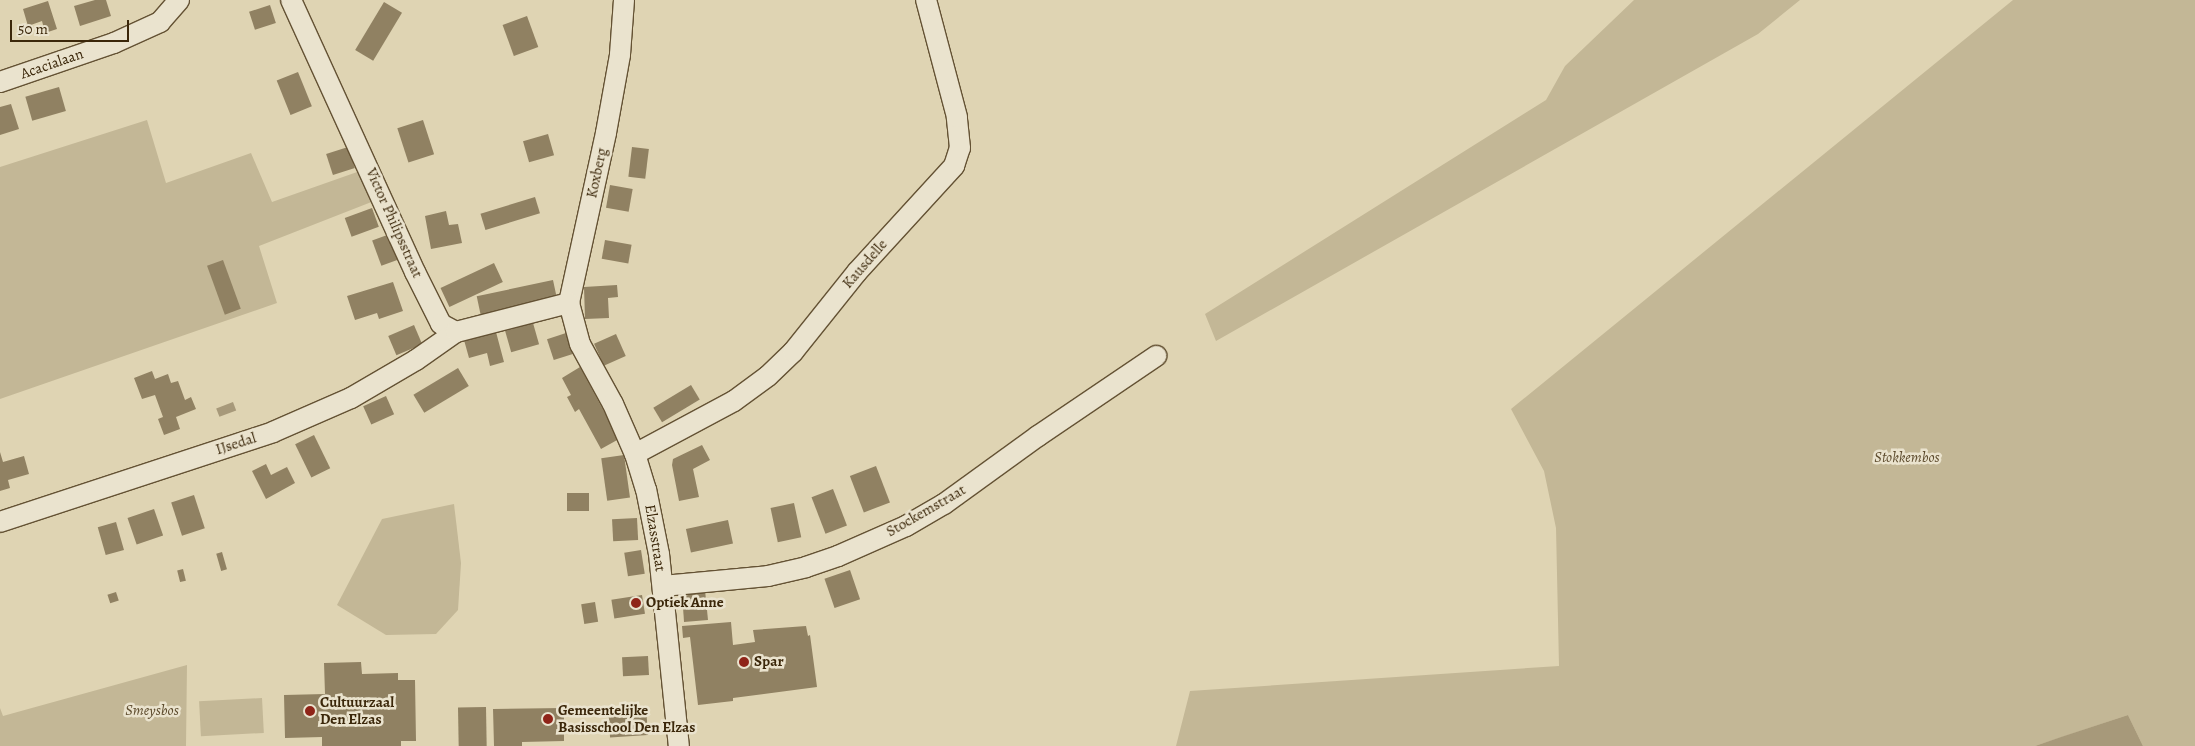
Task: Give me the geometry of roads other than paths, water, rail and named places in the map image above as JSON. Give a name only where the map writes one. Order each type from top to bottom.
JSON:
[{"type":"street","name":"Acacialaan","points":[[0,82],[114,43],[160,22],[178,0]]},
{"type":"street","name":"Victor Philipsstraat","points":[[291,0],[419,280],[441,324],[456,332]]},
{"type":"street","name":"Koxberg","points":[[580,344],[569,303],[606,133],[620,54],[624,0]]},
{"type":"street","name":"Kausdelle","points":[[635,454],[734,401],[768,376],[794,352],[857,272],[954,166],[960,148],[957,116],[926,0]]},
{"type":"street","points":[[456,332],[569,303]]},
{"type":"street","name":"IJsedal","points":[[0,522],[272,432],[352,398],[416,360],[456,332]]},
{"type":"street","name":"Elzasstraat","points":[[580,344],[613,404],[635,454],[654,519],[663,586],[679,746]]},
{"type":"street","name":"Stockemstraat","points":[[663,586],[768,576],[806,567],[838,556],[906,526],[944,504],[1038,436],[1156,356]]},
{"type":"place","name":"Optiek Anne","points":[[636,603]]},
{"type":"place","name":"Spar","points":[[744,662]]},
{"type":"place","name":"Cultuurzaal Den Elzas","points":[[310,711]]},
{"type":"place","name":"Gemeentelijke Basisschool Den Elzas","points":[[548,719]]},
{"type":"park label","name":"Stokkembos","points":[[1907,458]]},
{"type":"park label","name":"Smeysbos","points":[[152,711]]}]
